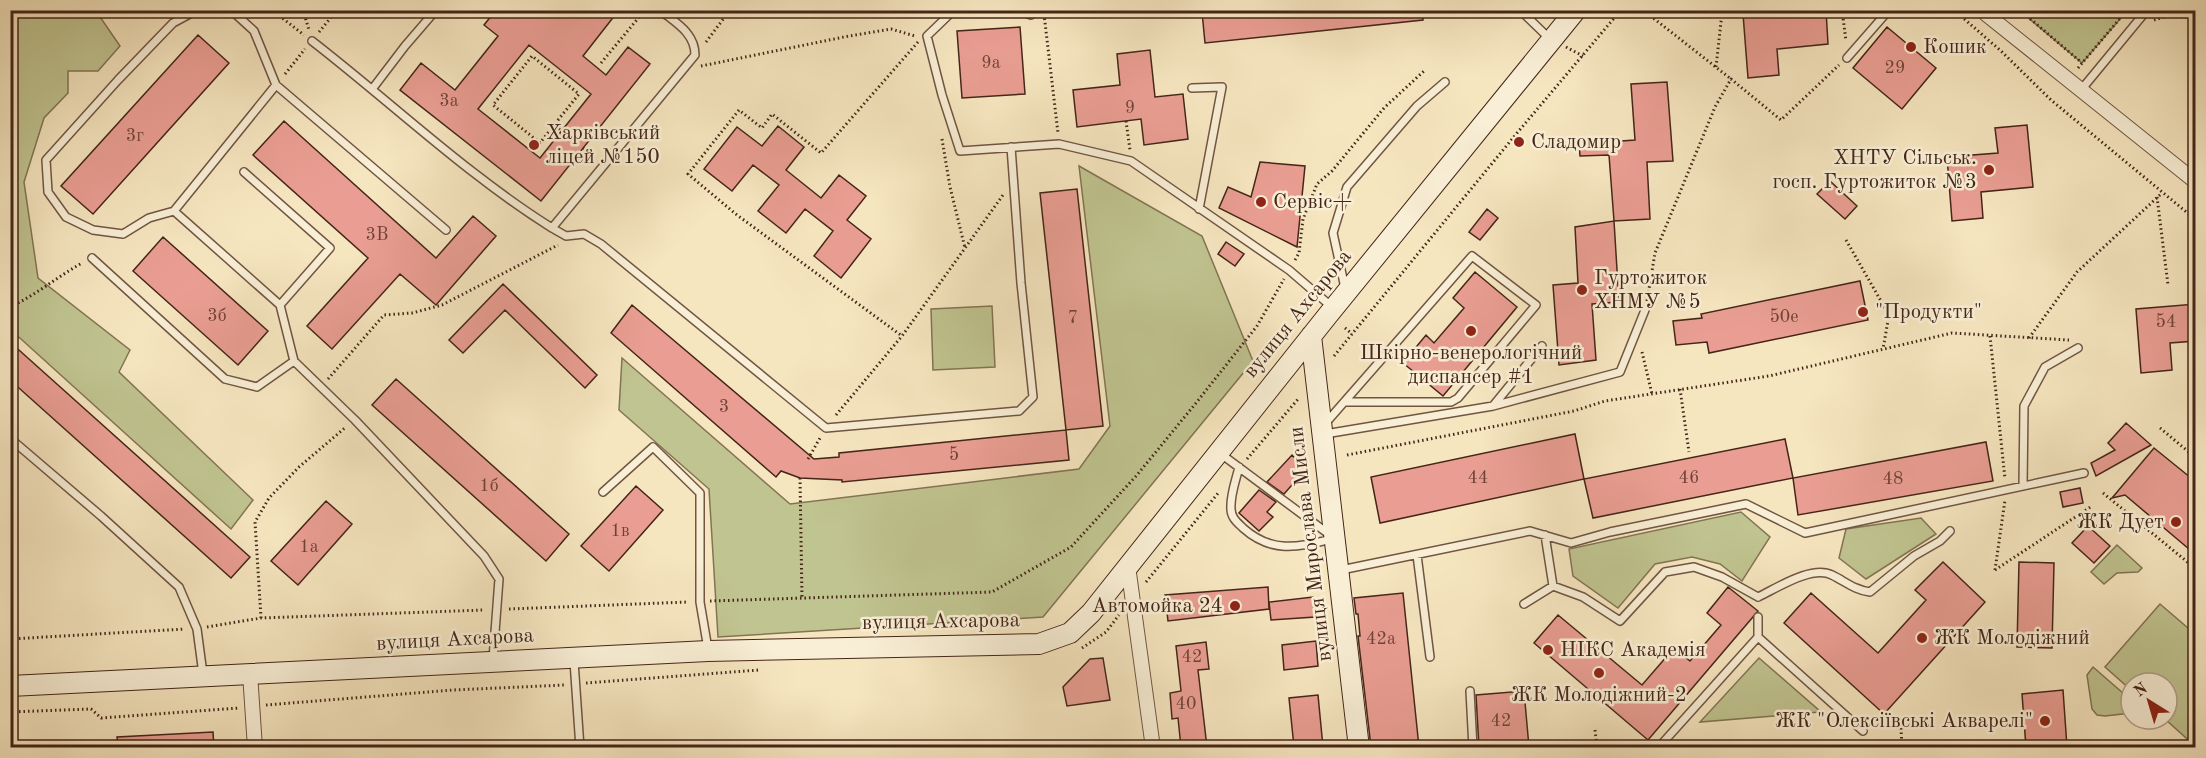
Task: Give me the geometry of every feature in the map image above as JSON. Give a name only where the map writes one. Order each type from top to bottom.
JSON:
[{"type":"street","name":"вулиця Ахсарова","points":[[10,686],[708,651],[1039,644],[1070,633],[1091,613],[1311,336],[1576,10]]},
{"type":"street","points":[[1984,12],[2196,182]]},
{"type":"street","name":"вулиця Мирослава Мисли","points":[[1311,336],[1359,747]]},
{"type":"street","points":[[1128,566],[1153,747]]},
{"type":"street","points":[[250,674],[255,747]]},
{"type":"lane","points":[[197,10],[173,23],[46,160],[48,192],[66,217],[93,231],[123,234],[149,218],[174,211],[276,85]]},
{"type":"lane","points":[[231,10],[254,31],[276,85],[446,230]]},
{"type":"lane","points":[[373,88],[436,10]]},
{"type":"lane","points":[[552,228],[695,55],[695,45],[686,30],[660,10]]},
{"type":"lane","points":[[954,10],[927,36],[942,96],[960,151],[1059,144],[1131,161],[1289,270],[1340,301]]},
{"type":"lane","points":[[1018,10],[1031,15]]},
{"type":"lane","points":[[1521,10],[1551,40]]},
{"type":"lane","points":[[1847,58],[1889,10]]},
{"type":"lane","points":[[2081,90],[2147,10]]},
{"type":"lane","points":[[312,41],[522,209],[566,236],[584,234],[601,244],[826,428],[1019,411],[1033,397],[1021,283],[1015,176],[1011,147]]},
{"type":"lane","points":[[1340,301],[1333,233],[1347,187],[1416,106],[1445,82]]},
{"type":"lane","points":[[1192,88],[1222,87],[1199,209]]},
{"type":"lane","points":[[243,172],[330,248],[280,305]]},
{"type":"lane","points":[[174,211],[280,305],[294,361],[484,556],[499,579],[492,662]]},
{"type":"lane","points":[[1322,431],[1345,402],[1472,256],[1536,305],[1458,399],[1451,402],[1345,402]]},
{"type":"lane","points":[[92,258],[225,379],[257,387],[294,361]]},
{"type":"lane","points":[[1322,431],[1493,406],[1620,372],[1645,310]]},
{"type":"lane","points":[[1493,406],[1542,346]]},
{"type":"lane","points":[[2024,486],[2024,406],[2045,367],[2078,348]]},
{"type":"lane","points":[[11,440],[101,516],[179,587],[196,629],[203,676]]},
{"type":"lane","points":[[603,492],[653,447],[700,493],[700,602],[708,651]]},
{"type":"lane","points":[[1219,453],[1335,538]]},
{"type":"lane","points":[[1239,467],[1233,489],[1231,510],[1234,520],[1254,537],[1271,545],[1297,547],[1335,538]]},
{"type":"lane","points":[[1338,571],[1530,531],[1570,543],[1610,532],[1746,504],[1805,533],[2084,473]]},
{"type":"lane","points":[[1553,586],[1583,597],[1620,621],[1665,572],[1694,567],[1722,577],[1758,598],[1808,574],[1829,574],[1858,591],[1870,592],[1914,556],[1940,542],[1950,531]]},
{"type":"lane","points":[[1545,535],[1553,586]]},
{"type":"lane","points":[[1417,555],[1430,657]]},
{"type":"lane","points":[[1524,604],[1553,586]]},
{"type":"lane","points":[[1659,747],[1758,638],[1758,617]]},
{"type":"lane","points":[[1758,638],[1863,731]]},
{"type":"lane","points":[[574,658],[580,747]]},
{"type":"lane","points":[[1470,691],[1473,747]]},
{"type":"path","points":[[272,10],[312,41]]},
{"type":"path","points":[[303,10],[312,41]]},
{"type":"path","points":[[601,63],[645,10]]},
{"type":"path","points":[[695,55],[730,10]]},
{"type":"path","points":[[1031,15],[1058,10]]},
{"type":"path","points":[[1334,356],[1517,133],[1622,10]]},
{"type":"path","points":[[1643,10],[1781,120],[1847,58],[1842,10]]},
{"type":"path","points":[[1716,67],[1724,10]]},
{"type":"path","points":[[1954,10],[2001,51],[2051,100],[2161,194],[2196,220]]},
{"type":"path","points":[[2020,10],[2082,63],[2127,10]]},
{"type":"path","points":[[1044,13],[1059,144]]},
{"type":"path","points":[[2140,19],[2155,20],[2168,16],[2196,18]]},
{"type":"path","points":[[683,71],[726,60],[891,29],[921,38]]},
{"type":"path","points":[[921,38],[924,49]]},
{"type":"path","points":[[902,336],[737,215],[688,174],[739,110],[762,128],[772,114],[821,153],[921,38]]},
{"type":"path","points":[[532,56],[579,94],[554,125],[540,143],[493,105],[532,56]]},
{"type":"path","points":[[1289,270],[1299,253],[1303,219],[1317,184],[1332,171],[1384,108],[1424,71]]},
{"type":"path","points":[[1645,310],[1655,254],[1715,107],[1731,79]]},
{"type":"path","points":[[1126,121],[1131,161]]},
{"type":"path","points":[[554,125],[562,131]]},
{"type":"path","points":[[942,138],[950,187],[965,248]]},
{"type":"path","points":[[808,459],[826,428],[902,336],[1015,176]]},
{"type":"path","points":[[2029,338],[2077,272],[2161,194]]},
{"type":"path","points":[[2157,197],[2168,285]]},
{"type":"path","points":[[321,387],[384,315],[412,314],[442,305],[556,248],[566,236]]},
{"type":"path","points":[[1846,240],[1889,315],[1883,349]]},
{"type":"path","points":[[10,307],[27,299],[53,279],[92,258]]},
{"type":"path","points":[[1345,328],[1352,334]]},
{"type":"path","points":[[1347,455],[1574,411],[1605,401],[1769,376],[1952,333],[2070,340]]},
{"type":"path","points":[[1990,336],[2006,490],[1995,570],[2092,506]]},
{"type":"path","points":[[1641,351],[1652,394]]},
{"type":"path","points":[[1680,389],[1689,452]]},
{"type":"path","points":[[261,618],[255,522],[269,498],[299,467],[354,420]]},
{"type":"path","points":[[2160,428],[2196,458]]},
{"type":"path","points":[[801,478],[802,598]]},
{"type":"path","points":[[2103,494],[2196,569]]},
{"type":"path","points":[[1900,728],[1902,747]]},
{"type":"path","points":[[1595,730],[1597,747]]},
{"type":"green space","points":[[11,10],[96,11],[120,46],[98,71],[68,71],[68,93],[44,118],[24,182],[38,278],[130,350],[119,372],[253,500],[231,529],[11,330]]},
{"type":"green space","points":[[2020,11],[2127,11],[2082,63]]},
{"type":"green space","points":[[1079,166],[1202,236],[1253,361],[1043,617],[718,637],[709,489],[619,410],[622,358],[790,504],[1079,469],[1110,426]]},
{"type":"green space","points":[[992,306],[995,367],[933,370],[931,309]]},
{"type":"green space","points":[[1741,512],[1770,537],[1742,581],[1720,564],[1692,557],[1655,564],[1618,608],[1573,576],[1569,549]]},
{"type":"green space","points":[[1921,518],[1936,534],[1866,579],[1839,558],[1846,529]]},
{"type":"green space","points":[[2117,545],[2142,568],[2138,572],[2117,573],[2104,584],[2091,572]]},
{"type":"green space","points":[[2160,604],[2195,634],[2195,746],[2178,731],[2179,671],[2119,671],[2119,679],[2105,667]]},
{"type":"green space","points":[[1759,658],[1821,712],[1700,722]]},
{"type":"green space","points":[[2093,667],[2119,690],[2119,714],[2097,715],[2092,709],[2087,675]]},
{"type":"building","points":[[496,10],[619,10],[583,56],[606,75],[628,47],[650,64],[541,201],[400,90],[421,63],[455,90],[498,36],[484,25]],"holes":[[[529,45],[591,94],[540,158],[478,109]]]},
{"type":"building","points":[[1219,10],[1423,10],[1423,20],[1205,43],[1202,12]]},
{"type":"building","points":[[1786,10],[1826,10],[1828,44],[1777,49],[1779,75],[1748,78],[1743,14]]},
{"type":"building","points":[[1020,27],[1025,94],[962,98],[957,31]]},
{"type":"building","points":[[1887,27],[1936,68],[1902,109],[1853,68]]},
{"type":"building","points":[[198,35],[229,63],[93,214],[61,186]]},
{"type":"building","points":[[1150,50],[1155,97],[1183,94],[1188,139],[1144,145],[1141,119],[1077,127],[1073,90],[1120,85],[1117,54]]},
{"type":"building","name":"Гуртожиток ХНМУ №5","points":[[1667,82],[1673,161],[1647,162],[1650,219],[1614,221],[1609,155],[1580,156],[1579,144],[1635,140],[1631,84]]},
{"type":"building","points":[[284,121],[436,258],[473,216],[496,236],[436,305],[400,274],[332,349],[307,326],[368,258],[253,155]]},
{"type":"building","name":"ХНТУ Сільськ. госп. Гуртожиток №3","points":[[2027,125],[2033,187],[1981,192],[1983,218],[1952,221],[1947,157],[1998,153],[1995,128]]},
{"type":"building","points":[[778,126],[804,147],[786,170],[821,198],[839,175],[866,196],[847,220],[871,239],[841,278],[814,256],[833,231],[805,209],[786,233],[758,211],[779,185],[753,165],[732,191],[704,169],[737,127],[762,146]]},
{"type":"building","name":"Сервіс+","points":[[1260,162],[1305,166],[1297,247],[1219,208],[1228,187],[1251,197]]},
{"type":"building","points":[[1830,181],[1857,206],[1845,219],[1817,194]]},
{"type":"building","points":[[1077,189],[1103,426],[1066,430],[1040,193]]},
{"type":"building","points":[[1487,209],[1498,218],[1480,240],[1469,232]]},
{"type":"building","name":"Гуртожиток ХНМУ №5","points":[[1614,221],[1619,302],[1592,304],[1596,360],[1559,365],[1553,285],[1578,283],[1575,227]]},
{"type":"building","points":[[163,237],[268,331],[238,365],[133,271]]},
{"type":"building","points":[[1226,242],[1244,254],[1235,266],[1218,254]]},
{"type":"building","name":"Шкірно-венерологічний диспансер #1","points":[[1475,272],[1517,307],[1443,396],[1403,363],[1426,335],[1434,343],[1464,308],[1453,298]]},
{"type":"building","points":[[1860,281],[1868,320],[1709,353],[1707,342],[1676,345],[1673,321],[1702,318],[1701,314]]},
{"type":"building","points":[[503,284],[597,375],[585,388],[505,310],[463,353],[449,340]]},
{"type":"building","points":[[2196,304],[2196,341],[2170,343],[2172,370],[2141,373],[2136,309]]},
{"type":"building","points":[[632,305],[814,459],[839,457],[839,453],[1066,430],[1069,460],[842,482],[842,480],[800,478],[781,471],[776,477],[611,333]]},
{"type":"building","points":[[10,342],[250,557],[231,578],[10,380]]},
{"type":"building","points":[[396,379],[569,534],[546,561],[372,405]]},
{"type":"building","points":[[2126,423],[2151,445],[2096,476],[2091,463],[2115,450],[2108,443]]},
{"type":"building","points":[[1575,434],[1584,479],[1380,523],[1371,477]]},
{"type":"building","points":[[1785,439],[1793,478],[1593,518],[1584,479]]},
{"type":"building","points":[[1986,442],[1993,481],[1798,515],[1793,478]]},
{"type":"building","name":"ЖК Дует","points":[[2154,448],[2196,482],[2196,555],[2125,495],[2112,498]]},
{"type":"building","points":[[1292,455],[1306,469],[1284,494],[1267,482]]},
{"type":"building","points":[[636,486],[663,510],[609,571],[581,546]]},
{"type":"building","points":[[2080,488],[2083,503],[2063,507],[2060,492]]},
{"type":"building","points":[[1259,490],[1276,502],[1267,512],[1273,517],[1259,531],[1239,513]]},
{"type":"building","points":[[326,501],[352,524],[298,585],[271,561]]},
{"type":"building","points":[[2088,526],[2110,546],[2094,563],[2072,543]]},
{"type":"building","name":"ЖК Молодіжний","points":[[1943,562],[1985,602],[1884,714],[1784,623],[1811,593],[1878,653],[1926,600],[1915,590]]},
{"type":"building","points":[[2019,562],[2054,563],[2052,648],[2017,647]]},
{"type":"building","name":"Автомойка 24","points":[[1268,587],[1269,609],[1168,621],[1165,595]]},
{"type":"building","name":"ЖК Молодіжний-2","points":[[1728,587],[1758,611],[1648,740],[1534,643],[1558,615],[1642,685],[1674,648],[1690,661],[1721,625],[1707,613]]},
{"type":"building","points":[[1403,593],[1419,747],[1371,747],[1358,636],[1360,636],[1358,614],[1356,614],[1354,598]]},
{"type":"building","points":[[1313,597],[1315,617],[1271,620],[1269,602]]},
{"type":"building","points":[[1316,641],[1318,666],[1284,670],[1282,645]]},
{"type":"building","points":[[1206,642],[1209,669],[1198,670],[1207,747],[1181,747],[1178,718],[1172,719],[1170,693],[1181,691],[1176,646]]},
{"type":"building","points":[[1103,658],[1110,700],[1067,706],[1063,687],[1090,659]]},
{"type":"building","name":"ЖК \"Олексіївські Акварелі\"","points":[[2063,690],[2067,747],[2026,747],[2022,694]]},
{"type":"building","points":[[1524,691],[1529,747],[1479,747],[1476,695]]},
{"type":"building","points":[[1318,695],[1323,747],[1294,747],[1289,698]]},
{"type":"building","points":[[213,732],[214,747],[118,747],[117,737]]},
{"type":"place","name":"Кошик","points":[[1911,47]]},
{"type":"place","name":"Сладомир","points":[[1519,142]]},
{"type":"place","name":"Харківський ліцей №150","points":[[534,145]]},
{"type":"place","name":"ХНТУ Сільськ. госп. Гуртожиток №3","points":[[1989,170]]},
{"type":"place","name":"Сервіс+","points":[[1261,202]]},
{"type":"place","name":"Гуртожиток ХНМУ №5","points":[[1582,290]]},
{"type":"place","name":"\"Продукти\"","points":[[1863,312]]},
{"type":"place","name":"Шкірно-венерологічний диспансер #1","points":[[1471,331]]},
{"type":"place","name":"ЖК Дует","points":[[2176,522]]},
{"type":"place","name":"Автомойка 24","points":[[1235,606]]},
{"type":"place","name":"ЖК Молодіжний","points":[[1922,638]]},
{"type":"place","name":"НІКС Академія","points":[[1548,650]]},
{"type":"place","name":"ЖК Молодіжний-2","points":[[1599,673]]},
{"type":"place","name":"ЖК \"Олексіївські Акварелі\"","points":[[2045,721]]}]
